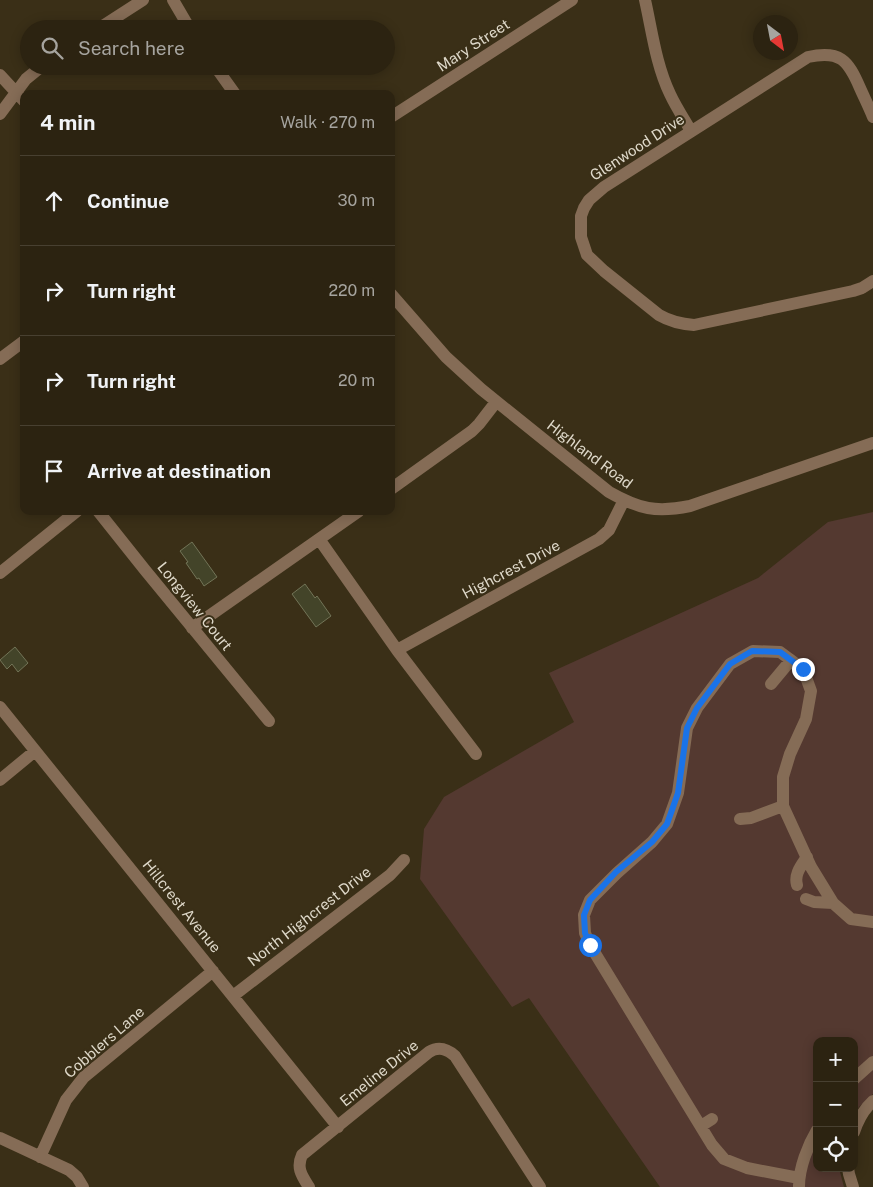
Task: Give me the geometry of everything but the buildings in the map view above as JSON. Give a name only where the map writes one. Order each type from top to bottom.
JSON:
[{"type":"street","points":[[112,20],[143,0]]},
{"type":"street","points":[[173,0],[185,20]]},
{"type":"street","name":"Mary Street","points":[[395,113],[572,0]]},
{"type":"street","points":[[645,0],[663,76],[670,94],[691,132]]},
{"type":"street","name":"Glenwood Drive","points":[[873,117],[851,68],[840,59],[826,54],[808,57],[604,187],[595,194],[584,208],[581,216],[581,237],[587,255],[604,271],[667,320],[676,323],[694,325],[853,291],[873,281]]},
{"type":"street","points":[[0,75],[20,97],[0,114]]},
{"type":"street","points":[[22,90],[26,79],[31,75]]},
{"type":"street","points":[[221,75],[232,90]]},
{"type":"street","name":"Highland Road","points":[[395,299],[446,357],[496,402],[609,492],[642,508],[659,510],[690,506],[873,443]]},
{"type":"street","points":[[0,359],[20,344]]},
{"type":"street","points":[[395,486],[472,431],[496,402]]},
{"type":"street","name":"Highcrest Drive","points":[[397,650],[600,539],[610,530],[624,500]]},
{"type":"street","points":[[0,573],[72,515]]},
{"type":"street","name":"Longview Court","points":[[101,515],[268,721]]},
{"type":"street","points":[[192,628],[353,515]]},
{"type":"street","points":[[319,539],[397,650],[476,754]]},
{"type":"street","points":[[813,1136],[809,1143],[799,1183],[747,1168],[724,1159],[712,1145],[706,1123],[590,945],[585,933],[584,915],[590,900],[616,872],[652,842],[667,824],[678,793],[687,728],[697,708],[730,664],[752,651],[780,652],[803,669],[812,691],[806,719],[790,754],[783,777],[783,806],[807,857],[832,903],[851,919],[873,922]]},
{"type":"street","points":[[771,684],[791,660]]},
{"type":"street","name":"Hillcrest Avenue","points":[[0,707],[338,1127]]},
{"type":"street","points":[[0,780],[35,751]]},
{"type":"street","points":[[740,819],[751,818],[783,806]]},
{"type":"street","points":[[797,885],[798,872],[807,857]]},
{"type":"street","name":"North Highcrest Drive","points":[[233,996],[390,875],[404,860]]},
{"type":"street","points":[[806,899],[814,902],[832,903]]},
{"type":"street","name":"Cobblers Lane","points":[[40,1157],[66,1100],[84,1077],[213,972]]},
{"type":"street","name":"Emeline Drive","points":[[308,1187],[300,1174],[299,1161],[302,1156],[429,1052],[436,1049],[449,1051],[455,1056],[540,1187]]},
{"type":"street","points":[[858,1075],[873,1062]]},
{"type":"street","points":[[856,1127],[867,1107],[873,1101]]},
{"type":"street","points":[[0,1138],[69,1170],[83,1187]]},
{"type":"street","points":[[849,1172],[853,1187]]},
{"type":"shaded area","points":[[873,512],[873,1094],[858,1109],[858,1037],[813,1037],[813,1172],[840,1172],[844,1187],[660,1187],[529,998],[512,1007],[420,879],[424,829],[444,797],[574,722],[549,673],[758,578],[828,522]]},
{"type":"route","points":[[590,945],[585,933],[584,915],[590,900],[616,872],[652,842],[667,824],[678,793],[687,728],[697,708],[730,664],[752,651],[780,652],[803,669]]}]
